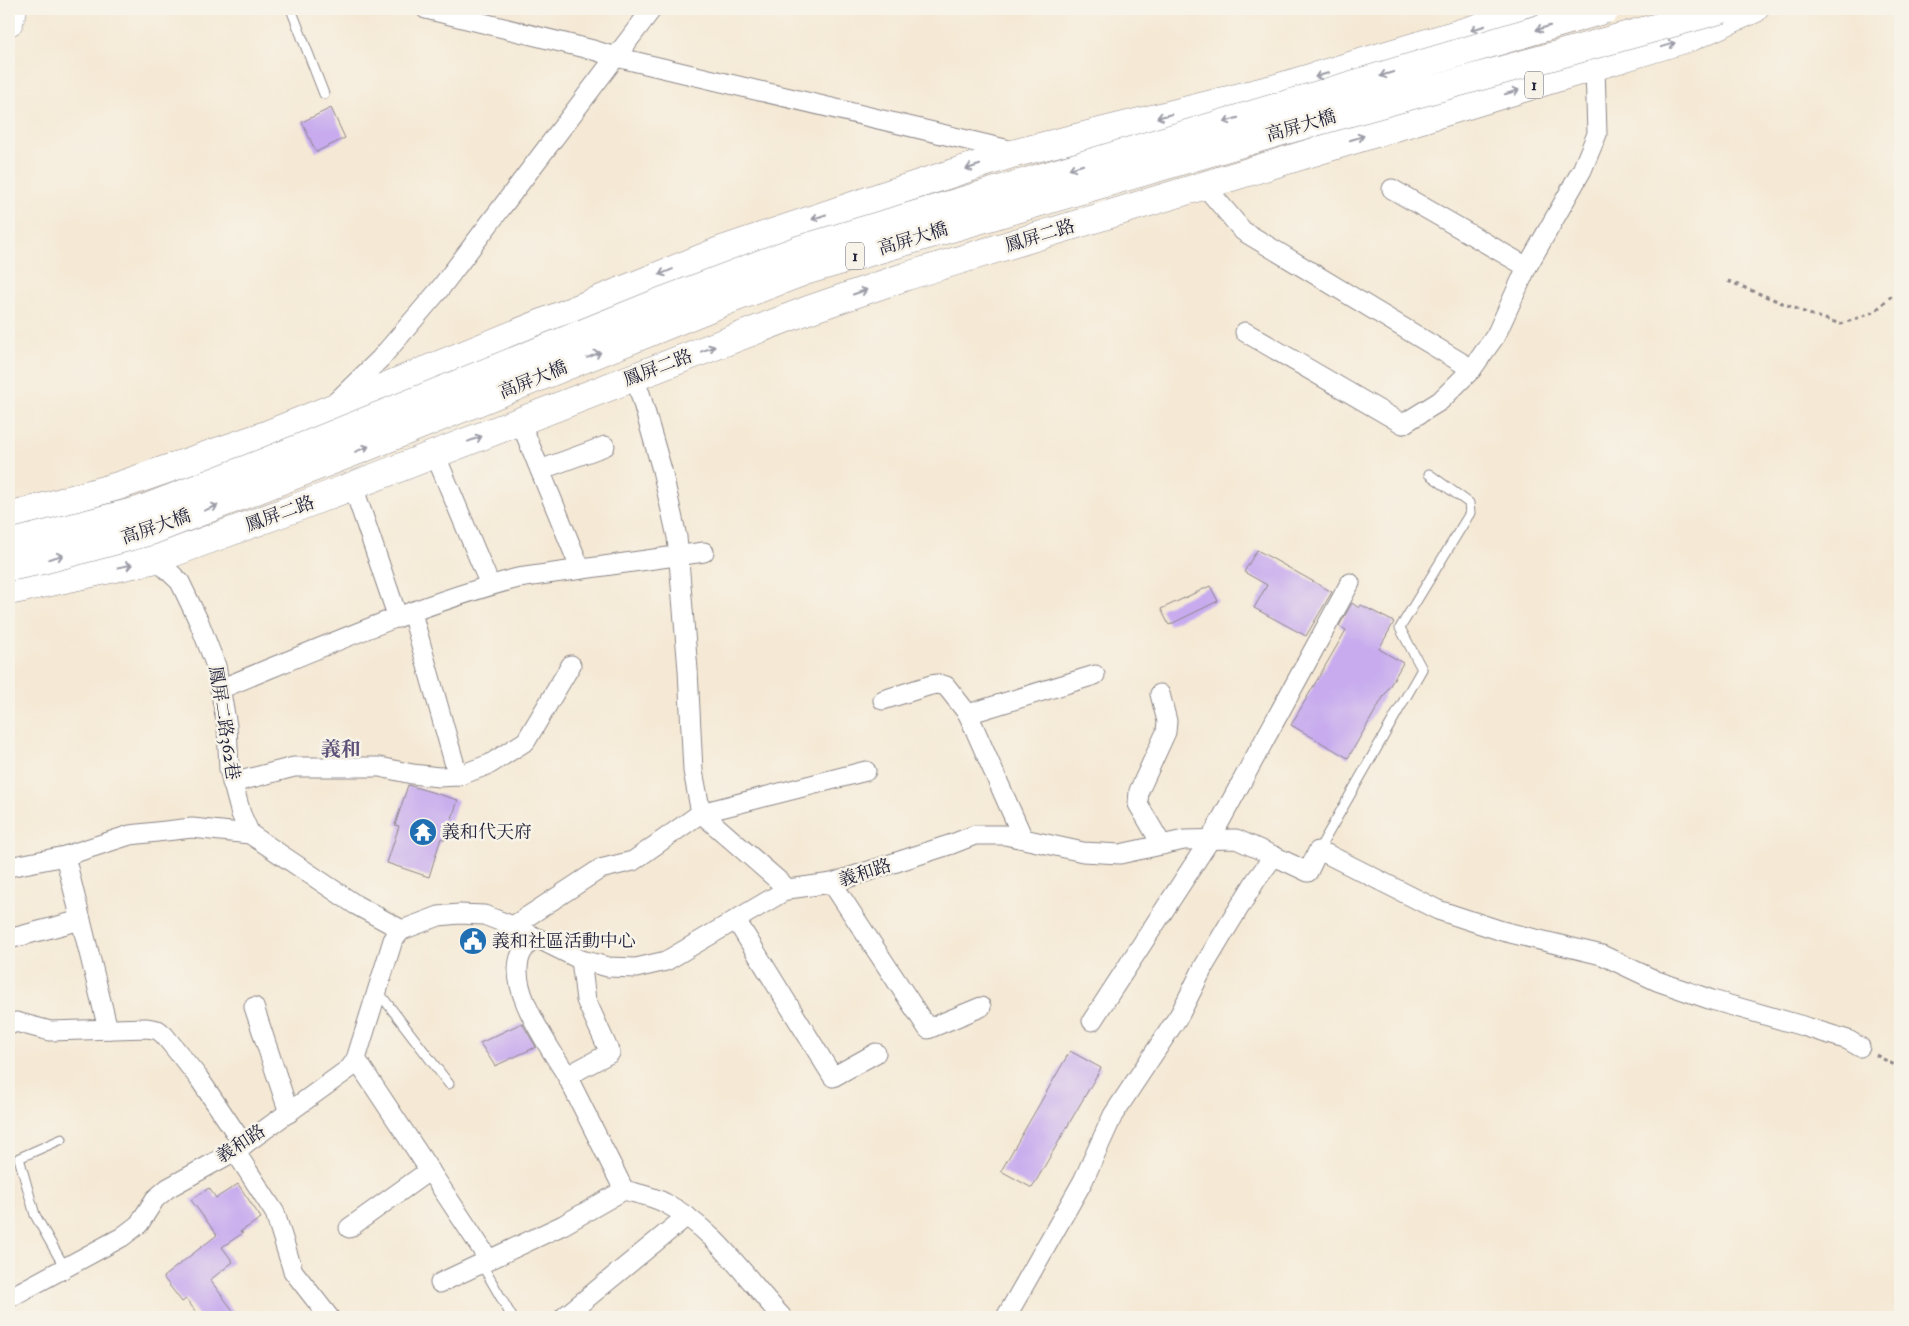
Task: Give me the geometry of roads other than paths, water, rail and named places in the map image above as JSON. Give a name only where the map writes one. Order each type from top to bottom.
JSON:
[{"type":"main road","points":[[9,22],[13,9]]},
{"type":"main road","points":[[9,517],[118,486],[266,435],[722,250],[885,194],[1012,154],[1280,87],[1541,9]]},
{"type":"main road","name":"高屏大橋","points":[[9,544],[141,510],[274,459],[674,297],[798,250],[1606,9]]},
{"type":"main road","name":"高屏大橋","points":[[9,567],[44,560],[151,531],[364,448],[808,270],[1276,132],[1724,9]]},
{"type":"main road","name":"高屏大橋","points":[[1310,152],[1692,38],[1754,9]]},
{"type":"main road","name":"鳳屏二路","points":[[9,591],[156,559],[353,486],[817,307],[908,276],[1310,152]]},
{"type":"street","points":[[426,9],[616,57],[1005,149],[1012,154]]},
{"type":"street","points":[[327,410],[380,359],[439,290],[652,9]]},
{"type":"street","points":[[1245,332],[1403,424],[1440,401],[1472,370],[1496,335],[1527,267],[1582,170],[1597,134],[1595,67]]},
{"type":"street","points":[[1204,185],[1244,231],[1472,370]]},
{"type":"street","points":[[1392,189],[1527,267]]},
{"type":"street","points":[[640,393],[662,470],[676,537],[688,670],[693,771],[701,813],[788,889]]},
{"type":"street","points":[[520,421],[580,568]]},
{"type":"street","points":[[540,470],[605,446]]},
{"type":"street","points":[[435,454],[490,585]]},
{"type":"street","name":"鳳屏二路362巷","points":[[118,486],[156,559],[180,582],[199,622],[216,666],[227,726],[229,769],[241,814],[250,834]]},
{"type":"street","points":[[353,486],[405,615],[458,776]]},
{"type":"street","points":[[220,689],[405,615],[490,585],[518,578],[580,568],[704,552]]},
{"type":"street","points":[[1092,1021],[1211,838],[1350,584]]},
{"type":"street","points":[[232,783],[294,766],[380,767],[412,774],[439,777],[458,776],[490,764],[526,740],[571,666]]},
{"type":"street","points":[[968,714],[1095,675]]},
{"type":"street","points":[[882,700],[938,684],[946,686],[968,714],[1023,838]]},
{"type":"street","points":[[1160,694],[1167,721],[1166,732],[1139,791],[1138,804],[1162,845]]},
{"type":"street","points":[[513,926],[600,869],[633,861],[701,813],[866,771]]},
{"type":"street","points":[[9,867],[65,856],[130,834],[192,828],[250,834],[349,900],[402,930]]},
{"type":"street","name":"義和路","points":[[9,1298],[122,1238],[139,1224],[155,1199],[168,1188],[239,1148],[350,1068],[356,1059],[393,940],[402,930],[439,916],[459,914],[484,915],[513,926],[581,960],[608,967],[636,968],[666,961],[788,889],[832,883],[975,835],[1005,835],[1082,852],[1120,854],[1184,840],[1236,839],[1308,872],[1318,852]]},
{"type":"street","points":[[1318,852],[1327,854],[1438,910],[1502,931],[1602,954],[1657,980],[1694,994],[1860,1046]]},
{"type":"street","points":[[65,856],[108,1029]]},
{"type":"street","points":[[1006,1317],[1083,1181],[1113,1115],[1180,1014],[1204,966],[1256,880],[1274,856]]},
{"type":"street","points":[[832,883],[928,1029],[981,1007]]},
{"type":"street","points":[[9,939],[81,920]]},
{"type":"street","points":[[736,920],[834,1077],[876,1053]]},
{"type":"street","points":[[535,937],[523,950],[518,968],[522,994],[532,1017],[566,1076],[624,1190],[663,1202],[687,1216],[717,1241],[741,1272],[782,1317]]},
{"type":"street","points":[[566,1076],[610,1053],[586,1000],[581,960]]},
{"type":"street","points":[[254,1007],[289,1113]]},
{"type":"street","points":[[9,1024],[16,1022],[50,1031],[147,1028],[158,1030],[198,1077],[275,1213],[293,1271],[329,1317]]},
{"type":"street","points":[[356,1059],[430,1170],[485,1262]]},
{"type":"street","points":[[349,1228],[430,1170]]},
{"type":"street","points":[[440,1283],[563,1225],[624,1190]]},
{"type":"street","points":[[564,1317],[687,1216]]},
{"type":"lane","points":[[291,9],[324,94]]},
{"type":"lane","points":[[1318,852],[1422,669],[1400,628],[1470,513],[1469,504],[1429,474]]},
{"type":"lane","points":[[377,990],[449,1084]]},
{"type":"lane","points":[[62,1139],[19,1158],[35,1215],[65,1268]]},
{"type":"lane","points":[[485,1262],[512,1317]]},
{"type":"place","name":"義和代天府","points":[[423,832]]},
{"type":"place","name":"義和社區活動中心","points":[[473,941]]},
{"type":"district","name":"義和","points":[[341,749]]}]
